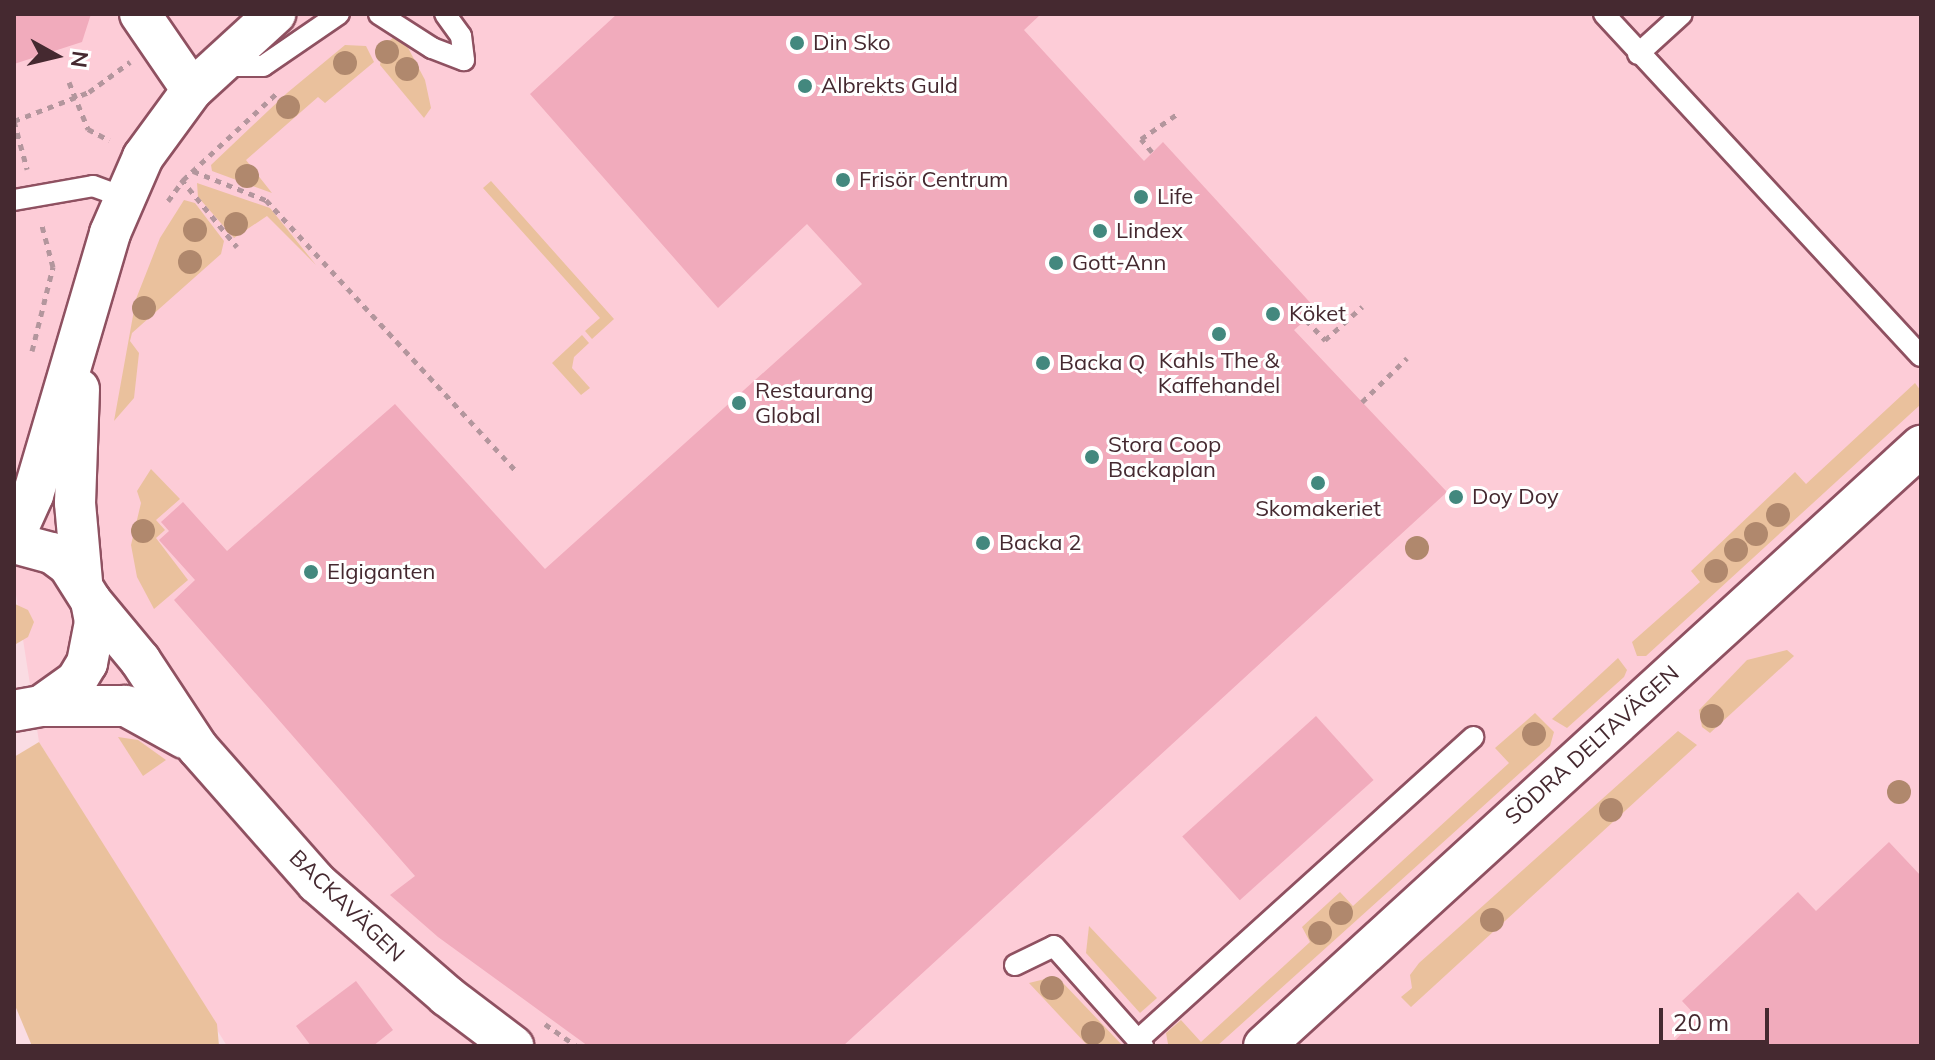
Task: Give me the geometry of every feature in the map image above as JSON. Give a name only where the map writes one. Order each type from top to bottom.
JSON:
[{"type":"street","points":[[14,540],[33,495],[124,197],[143,157],[203,78],[275,14]]},
{"type":"street","points":[[149,28],[203,78]]},
{"type":"street","points":[[23,711],[76,681],[87,663],[95,622],[87,592],[75,503],[84,333]]},
{"type":"street","name":"SÖDRA DELTAVÄGEN","points":[[1264,1046],[1921,446]]},
{"type":"street","name":"BACKAVÄGEN","points":[[14,540],[52,553],[87,592],[140,660],[198,748],[317,883],[370,932],[526,1032]]},
{"type":"street","name":"BACKAVÄGEN","points":[[23,711],[126,706],[198,748]]},
{"type":"lane","points":[[203,78],[263,66],[339,14]]},
{"type":"lane","points":[[379,14],[432,48],[464,60],[461,36],[445,14]]},
{"type":"lane","points":[[1604,14],[1921,356]]},
{"type":"lane","points":[[1638,54],[1682,14]]},
{"type":"lane","points":[[24,198],[93,186],[124,197]]},
{"type":"lane","points":[[1015,965],[1054,946],[1140,1043],[1473,737]]},
{"type":"path","points":[[28,366],[53,267],[24,198],[14,121],[89,92],[149,28]]},
{"type":"path","points":[[160,217],[183,180],[244,129],[283,88]]},
{"type":"path","points":[[1152,152],[1141,139],[1180,112]]},
{"type":"path","points":[[193,171],[266,200],[515,470]]},
{"type":"path","points":[[183,180],[237,247]]},
{"type":"path","points":[[1306,320],[1325,340],[1362,307]]},
{"type":"path","points":[[1362,402],[1407,358]]},
{"type":"path","points":[[526,1032],[576,1046]]},
{"type":"shaded area","points":[[14,14],[1921,14],[1921,1046],[227,1046],[39,742],[14,582]]},
{"type":"shaded area","points":[[394,37],[405,42],[425,80],[431,108],[424,118],[380,65],[383,46]]},
{"type":"shaded area","points":[[345,45],[366,46],[374,62],[325,103],[318,97],[246,160],[272,193],[212,171],[211,165],[287,93]]},
{"type":"shaded area","points":[[491,181],[614,319],[592,339],[585,331],[600,318],[483,188]]},
{"type":"shaded area","points":[[197,183],[270,208],[316,265],[267,216],[234,238],[198,197]]},
{"type":"shaded area","points":[[184,200],[195,203],[224,241],[221,254],[132,333],[130,341],[139,353],[134,398],[114,421],[136,299],[160,238]]},
{"type":"shaded area","points":[[582,335],[589,343],[574,357],[572,368],[590,388],[581,395],[552,363]]},
{"type":"shaded area","points":[[1915,383],[1921,391],[1920,405],[1646,656],[1637,656],[1632,642],[1700,582],[1691,571],[1795,472],[1806,484]]},
{"type":"shaded area","points":[[151,469],[180,499],[156,520],[165,530],[156,538],[188,580],[154,609],[137,577],[131,545],[141,503],[137,491]]},
{"type":"shaded area","points":[[15,604],[28,610],[34,622],[28,637],[16,644]]},
{"type":"shaded area","points":[[1787,650],[1794,656],[1710,733],[1702,727],[1699,710],[1747,660]]},
{"type":"shaded area","points":[[1618,658],[1627,670],[1624,677],[1567,728],[1552,719]]},
{"type":"shaded area","points":[[1535,713],[1554,732],[1550,746],[1217,1046],[1168,1044],[1166,1033],[1181,1020],[1201,1042],[1310,942],[1302,927],[1340,892],[1353,906],[1509,763],[1495,748]]},
{"type":"shaded area","points":[[1678,731],[1697,745],[1411,1007],[1401,997],[1412,988],[1410,975],[1419,963]]},
{"type":"shaded area","points":[[118,737],[138,740],[166,760],[143,776]]},
{"type":"shaded area","points":[[39,742],[217,1024],[219,1046],[32,1046],[14,1003],[14,757]]},
{"type":"shaded area","points":[[1089,926],[1157,998],[1140,1013],[1086,953]]},
{"type":"shaded area","points":[[1045,979],[1063,983],[1123,1046],[1088,1046],[1029,983]]},
{"type":"building","points":[[14,14],[91,14],[82,42],[14,64]]},
{"type":"building","name":"Backa 2","points":[[617,14],[1041,14],[1024,30],[1144,161],[1163,142],[1317,310],[1294,330],[1447,492],[843,1046],[588,1046],[438,937],[390,895],[415,876],[174,600],[195,580],[159,540],[169,531],[161,522],[183,502],[227,551],[395,404],[545,569],[862,284],[807,224],[718,308],[530,94]]},
{"type":"building","points":[[1316,716],[1374,780],[1240,900],[1182,836]]},
{"type":"building","points":[[1889,842],[1921,876],[1921,1046],[1669,1046],[1698,1018],[1682,1001],[1798,892],[1816,911]]},
{"type":"building","points":[[356,981],[393,1030],[373,1046],[311,1046],[296,1026]]},
{"type":"place","name":"Din Sko","points":[[797,43]]},
{"type":"place","name":"Albrekts Guld","points":[[805,86]]},
{"type":"place","name":"Frisör Centrum","points":[[843,180]]},
{"type":"place","name":"Life","points":[[1141,197]]},
{"type":"place","name":"Lindex","points":[[1100,231]]},
{"type":"place","name":"Gott-Ann","points":[[1056,263]]},
{"type":"place","name":"Köket","points":[[1273,314]]},
{"type":"place","name":"Kahls The & Kaffehandel","points":[[1219,334]]},
{"type":"place","name":"Backa Q","points":[[1043,363]]},
{"type":"place","name":"Restaurang Global","points":[[739,403]]},
{"type":"place","name":"Stora Coop Backaplan","points":[[1092,457]]},
{"type":"place","name":"Skomakeriet","points":[[1318,483]]},
{"type":"place","name":"Doy Doy","points":[[1456,497]]},
{"type":"place","name":"Backa 2","points":[[983,543]]},
{"type":"place","name":"Elgiganten","points":[[311,572]]}]
